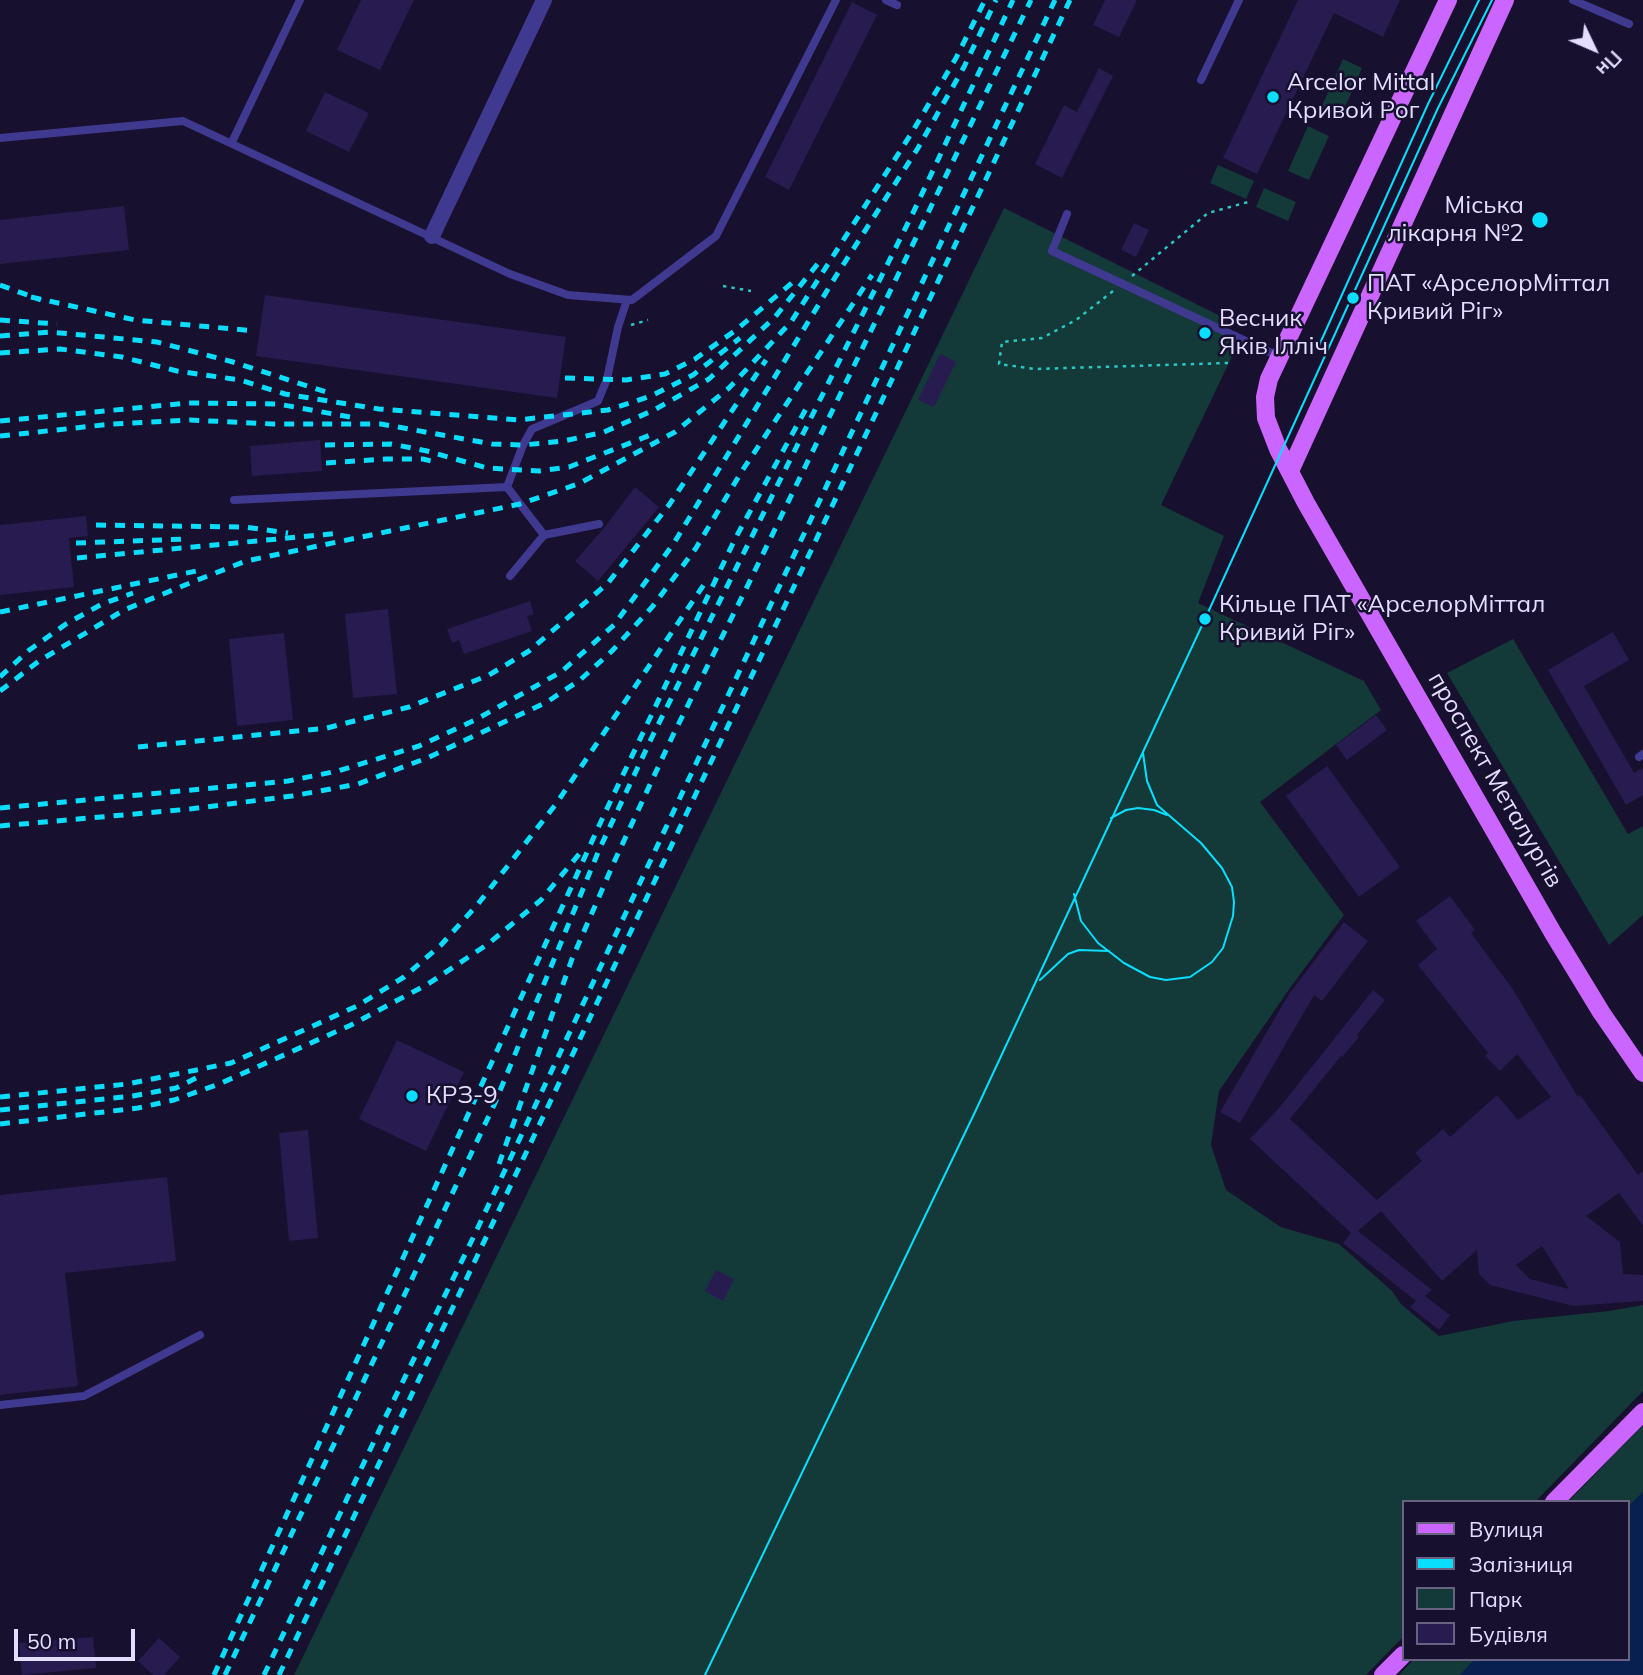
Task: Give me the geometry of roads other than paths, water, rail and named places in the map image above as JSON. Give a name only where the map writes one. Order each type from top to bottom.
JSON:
[{"type":"main road","name":"проспект Металургів","points":[[1447,0],[1266,388],[1264,408],[1268,426],[1290,471],[1553,933],[1601,1012],[1643,1073]]},
{"type":"main road","points":[[1290,471],[1505,0]]},
{"type":"main road","points":[[1556,1500],[1643,1412]]},
{"type":"main road","points":[[1383,1675],[1402,1656]]},
{"type":"street","points":[[432,236],[544,0]]},
{"type":"lane","points":[[232,142],[300,0]]},
{"type":"lane","points":[[0,138],[183,121],[510,274],[568,295],[632,300],[716,236],[835,0]]},
{"type":"lane","points":[[886,0],[897,5]]},
{"type":"lane","points":[[1201,80],[1239,0]]},
{"type":"lane","points":[[1573,0],[1629,24]]},
{"type":"lane","points":[[1067,214],[1052,251],[1280,357]]},
{"type":"lane","points":[[507,486],[532,429],[598,401],[607,379],[627,300]]},
{"type":"lane","points":[[234,500],[507,486]]},
{"type":"lane","points":[[507,486],[544,535]]},
{"type":"lane","points":[[510,576],[544,535],[600,524]]},
{"type":"lane","points":[[0,1405],[84,1396],[200,1335]]},
{"type":"water","points":[[1643,1492],[1643,1675],[1460,1675],[1473,1661],[1629,1661],[1629,1506]]},
{"type":"tram line","points":[[1317,350],[1428,104],[1479,0]]},
{"type":"tram line","points":[[705,1675],[975,1112],[1205,619],[1438,108],[1492,0]]},
{"type":"tram line","points":[[1074,894],[1081,921],[1098,943],[1124,963],[1150,977],[1166,980],[1190,977],[1212,962],[1223,948],[1233,916],[1232,887],[1222,868],[1201,843],[1157,805],[1147,781],[1143,753]]},
{"type":"tram line","points":[[1111,818],[1126,810],[1138,808],[1167,815]]},
{"type":"tram line","points":[[1040,980],[1068,954],[1079,950],[1109,951]]},
{"type":"railway","points":[[0,691],[39,661],[124,610],[246,561],[520,504],[578,484],[675,432],[729,388],[791,322],[911,134],[956,58],[985,0]]},
{"type":"railway","points":[[0,808],[288,781],[338,771],[419,746],[475,720],[561,672],[614,625],[674,543],[836,276],[918,148],[964,67],[996,0]]},
{"type":"railway","points":[[225,1675],[495,1103],[599,850],[653,735],[912,215],[1013,0]]},
{"type":"railway","points":[[499,1164],[572,959],[615,860],[674,733],[1031,0]]},
{"type":"railway","points":[[264,1675],[473,1238],[1055,0]]},
{"type":"railway","points":[[279,1675],[1070,0]]},
{"type":"railway","points":[[0,436],[112,424],[190,420],[273,424],[381,424],[492,444],[523,445],[564,441],[604,432],[654,410],[709,379],[775,317],[820,261]]},
{"type":"railway","points":[[0,826],[190,809],[292,796],[358,784],[427,758],[547,702],[580,680],[612,651],[653,606],[696,548],[742,471],[872,275]]},
{"type":"railway","points":[[565,378],[626,380],[665,374],[695,359],[736,330],[793,282]]},
{"type":"railway","points":[[0,285],[41,300]]},
{"type":"railway","points":[[31,297],[135,320],[255,331]]},
{"type":"railway","points":[[0,320],[57,324]]},
{"type":"railway","points":[[0,336],[50,332],[157,342],[233,362],[329,393]]},
{"type":"railway","points":[[0,353],[60,349],[122,357],[177,371],[240,380],[285,394],[379,409],[518,420],[608,410],[651,396],[693,375],[740,338]]},
{"type":"railway","points":[[138,747],[327,728],[409,707],[489,675],[529,651],[608,583],[669,505],[766,360]]},
{"type":"railway","points":[[0,421],[188,403],[278,404],[350,417]]},
{"type":"railway","points":[[214,1675],[603,817],[735,539],[807,407]]},
{"type":"railway","points":[[325,445],[391,444],[487,468],[539,471],[569,467],[653,434]]},
{"type":"railway","points":[[326,463],[386,459],[423,459],[435,462]]},
{"type":"railway","points":[[96,525],[245,527],[288,533]]},
{"type":"railway","points":[[77,558],[341,533]]},
{"type":"railway","points":[[76,543],[188,539]]},
{"type":"railway","points":[[0,612],[201,570]]},
{"type":"railway","points":[[0,1097],[127,1084],[231,1063],[357,1006],[404,977],[441,945],[478,904],[556,804],[707,580]]},
{"type":"railway","points":[[0,677],[28,651],[66,624],[102,604],[133,593]]},
{"type":"railway","points":[[0,1124],[138,1108],[174,1100],[219,1084],[351,1025],[428,984],[488,944],[541,900],[580,853]]},
{"type":"railway","points":[[0,1110],[133,1096],[176,1088],[196,1078]]},
{"type":"place","name":"Arcelor Mittal Кривой Рог","points":[[1273,97]]},
{"type":"place","name":"Міська лікарня №2","points":[[1540,220]]},
{"type":"place","name":"ПАТ «АрселорМіттал Кривий Ріг»","points":[[1353,298]]},
{"type":"place","name":"Весник Яків Ілліч","points":[[1205,333]]},
{"type":"place","name":"Кільце ПАТ «АрселорМіттал Кривий Ріг»","points":[[1205,619]]},
{"type":"place","name":"КРЗ-9","points":[[412,1096]]}]
